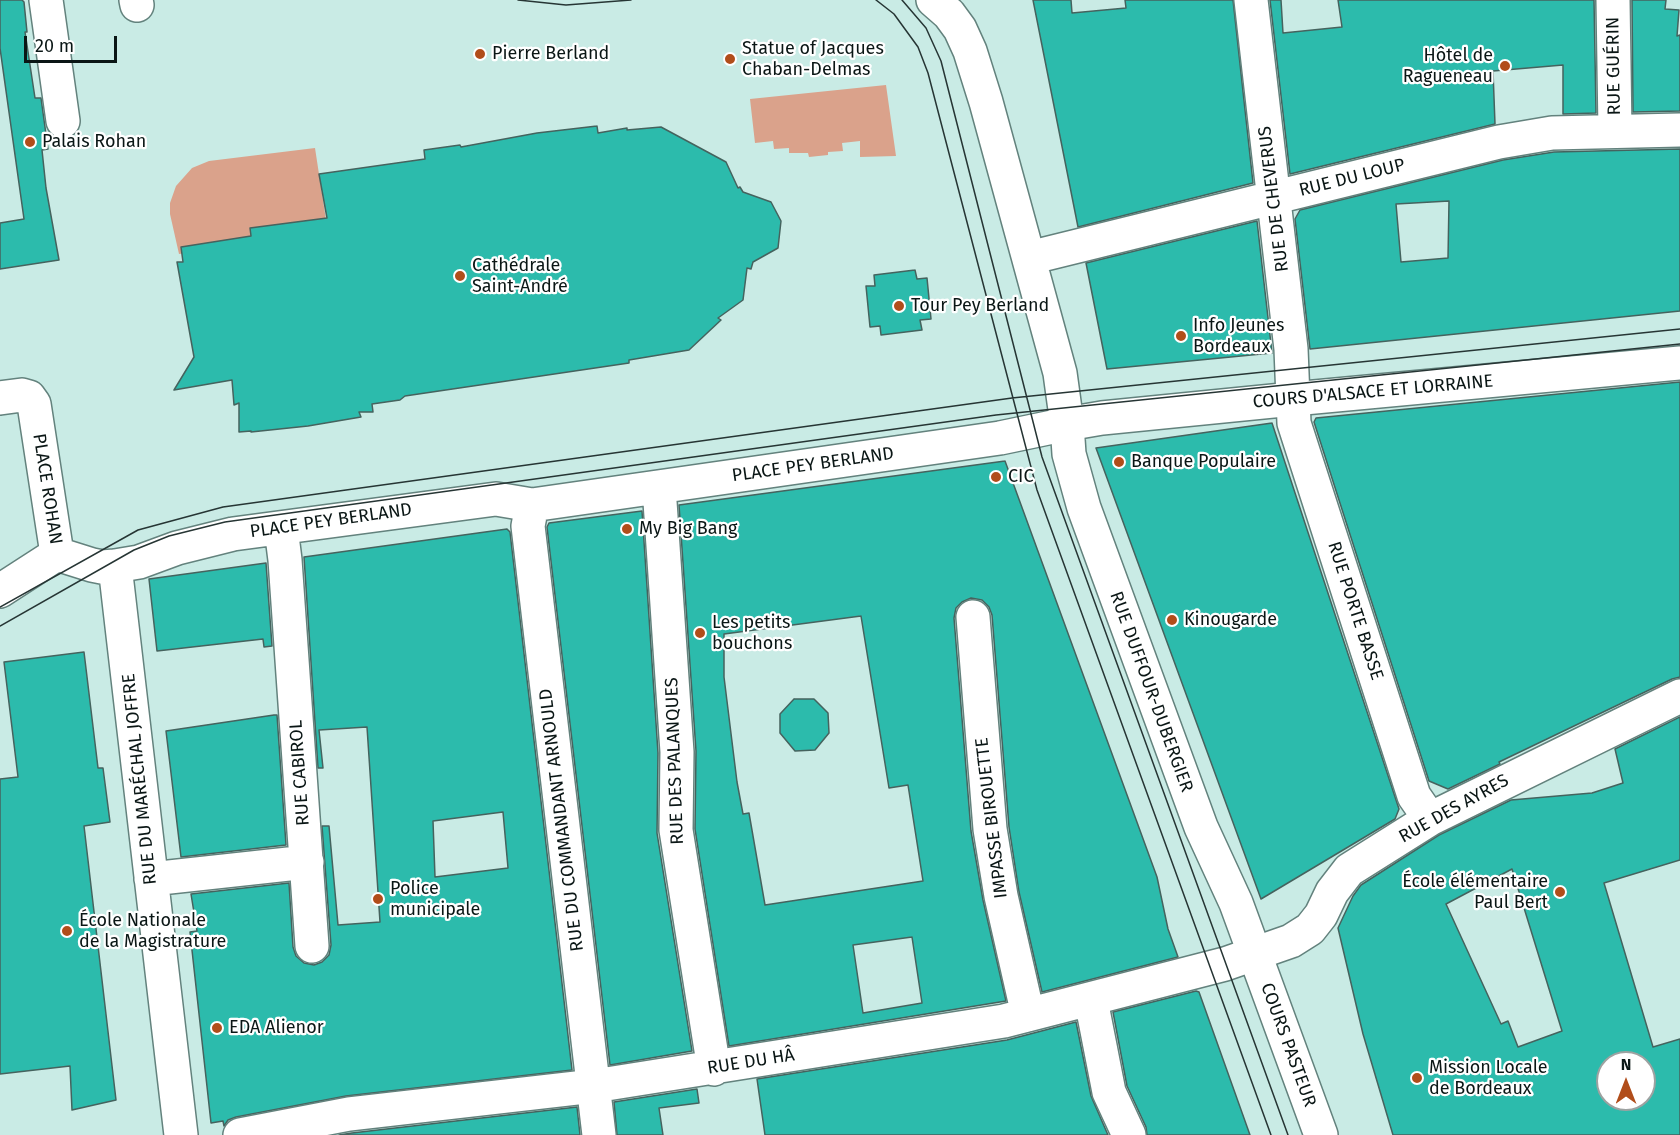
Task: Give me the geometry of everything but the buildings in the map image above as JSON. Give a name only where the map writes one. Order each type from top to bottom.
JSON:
[{"type":"street","points":[[46,0],[63,121]]},
{"type":"street","name":"RUE DE CHEVERUS","points":[[1251,0],[1291,349],[1293,399]]},
{"type":"street","name":"RUE GUÉRIN","points":[[1613,0],[1615,131]]},
{"type":"street","points":[[941,7],[960,29],[970,51],[1060,373],[1067,424]]},
{"type":"street","name":"RUE DU LOUP","points":[[1029,258],[1499,142],[1552,133],[1680,130]]},
{"type":"street","name":"COURS D'ALSACE ET LORRAINE","points":[[1067,424],[1102,418],[1680,363]]},
{"type":"street","name":"PLACE ROHAN","points":[[0,399],[22,395],[29,397],[34,404],[57,554],[92,565],[115,566]]},
{"type":"street","name":"RUE PORTE BASSE","points":[[1293,399],[1294,423],[1414,796],[1430,819]]},
{"type":"street","name":"PLACE PEY BERLAND","points":[[115,566],[140,562],[177,548],[233,534],[496,499],[532,505],[1000,438],[1067,424]]},
{"type":"street","name":"RUE DUFFOUR-DUBERGIER","points":[[1067,424],[1069,454],[1084,508],[1201,827],[1236,903],[1255,954]]},
{"type":"street","name":"RUE DES PALANQUES","points":[[658,487],[677,752],[675,830],[714,1069]]},
{"type":"street","name":"RUE DU COMMANDANT ARNOULD","points":[[532,505],[528,526],[599,1135]]},
{"type":"street","name":"RUE CABIROL","points":[[281,528],[286,571],[312,946]]},
{"type":"street","points":[[0,591],[57,554]]},
{"type":"street","name":"RUE DU MARÉCHAL JOFFRE","points":[[115,566],[181,1135]]},
{"type":"street","name":"IMPASSE BIROUETTE","points":[[973,617],[990,829],[1001,896],[1028,1015]]},
{"type":"street","name":"RUE DES AYRES","points":[[1255,954],[1291,941],[1310,929],[1321,915],[1332,892],[1349,870],[1430,819],[1680,696]]},
{"type":"street","points":[[151,879],[307,862]]},
{"type":"street","name":"RUE DU HÂ","points":[[240,1135],[349,1114],[594,1086],[714,1069],[1004,1021],[1196,973],[1255,954]]},
{"type":"street","name":"COURS PASTEUR","points":[[1255,954],[1321,1135]]},
{"type":"street","points":[[1091,1000],[1109,1092],[1130,1135]]},
{"type":"shaded area","points":[[886,85],[896,156],[860,157],[860,141],[842,143],[843,151],[809,157],[808,153],[789,153],[789,148],[774,149],[773,141],[755,143],[750,99]]},
{"type":"shaded area","points":[[315,148],[328,233],[179,254],[170,214],[170,203],[176,186],[192,168],[209,161]]},
{"type":"tram line","points":[[518,0],[566,5],[631,0]]},
{"type":"tram line","points":[[876,0],[894,14],[918,47],[928,73],[1037,490],[1271,1135]]},
{"type":"tram line","points":[[902,0],[926,28],[941,61],[1042,457],[1288,1135]]},
{"type":"tram line","points":[[0,607],[138,530],[223,507],[1012,398],[1680,329]]},
{"type":"tram line","points":[[0,626],[134,550],[169,536],[225,522],[996,415],[1680,344]]},
{"type":"place","name":"Pierre Berland","points":[[480,54]]},
{"type":"place","name":"Statue of Jacques Chaban-Delmas","points":[[730,59]]},
{"type":"place","name":"Hôtel de Ragueneau","points":[[1505,66]]},
{"type":"place","name":"Palais Rohan","points":[[30,142]]},
{"type":"place","name":"Cathédrale Saint-André","points":[[460,276]]},
{"type":"place","name":"Tour Pey Berland","points":[[899,306]]},
{"type":"place","name":"Info Jeunes Bordeaux","points":[[1181,336]]},
{"type":"place","name":"Banque Populaire","points":[[1119,462]]},
{"type":"place","name":"CIC","points":[[996,477]]},
{"type":"place","name":"My Big Bang","points":[[627,529]]},
{"type":"place","name":"Kinougarde","points":[[1172,620]]},
{"type":"place","name":"Les petits bouchons","points":[[700,633]]},
{"type":"place","name":"École élémentaire Paul Bert","points":[[1560,892]]},
{"type":"place","name":"Police municipale","points":[[378,899]]},
{"type":"place","name":"École Nationale de la Magistrature","points":[[67,931]]},
{"type":"place","name":"EDA Alienor","points":[[217,1028]]},
{"type":"place","name":"Mission Locale de Bordeaux","points":[[1417,1078]]}]
